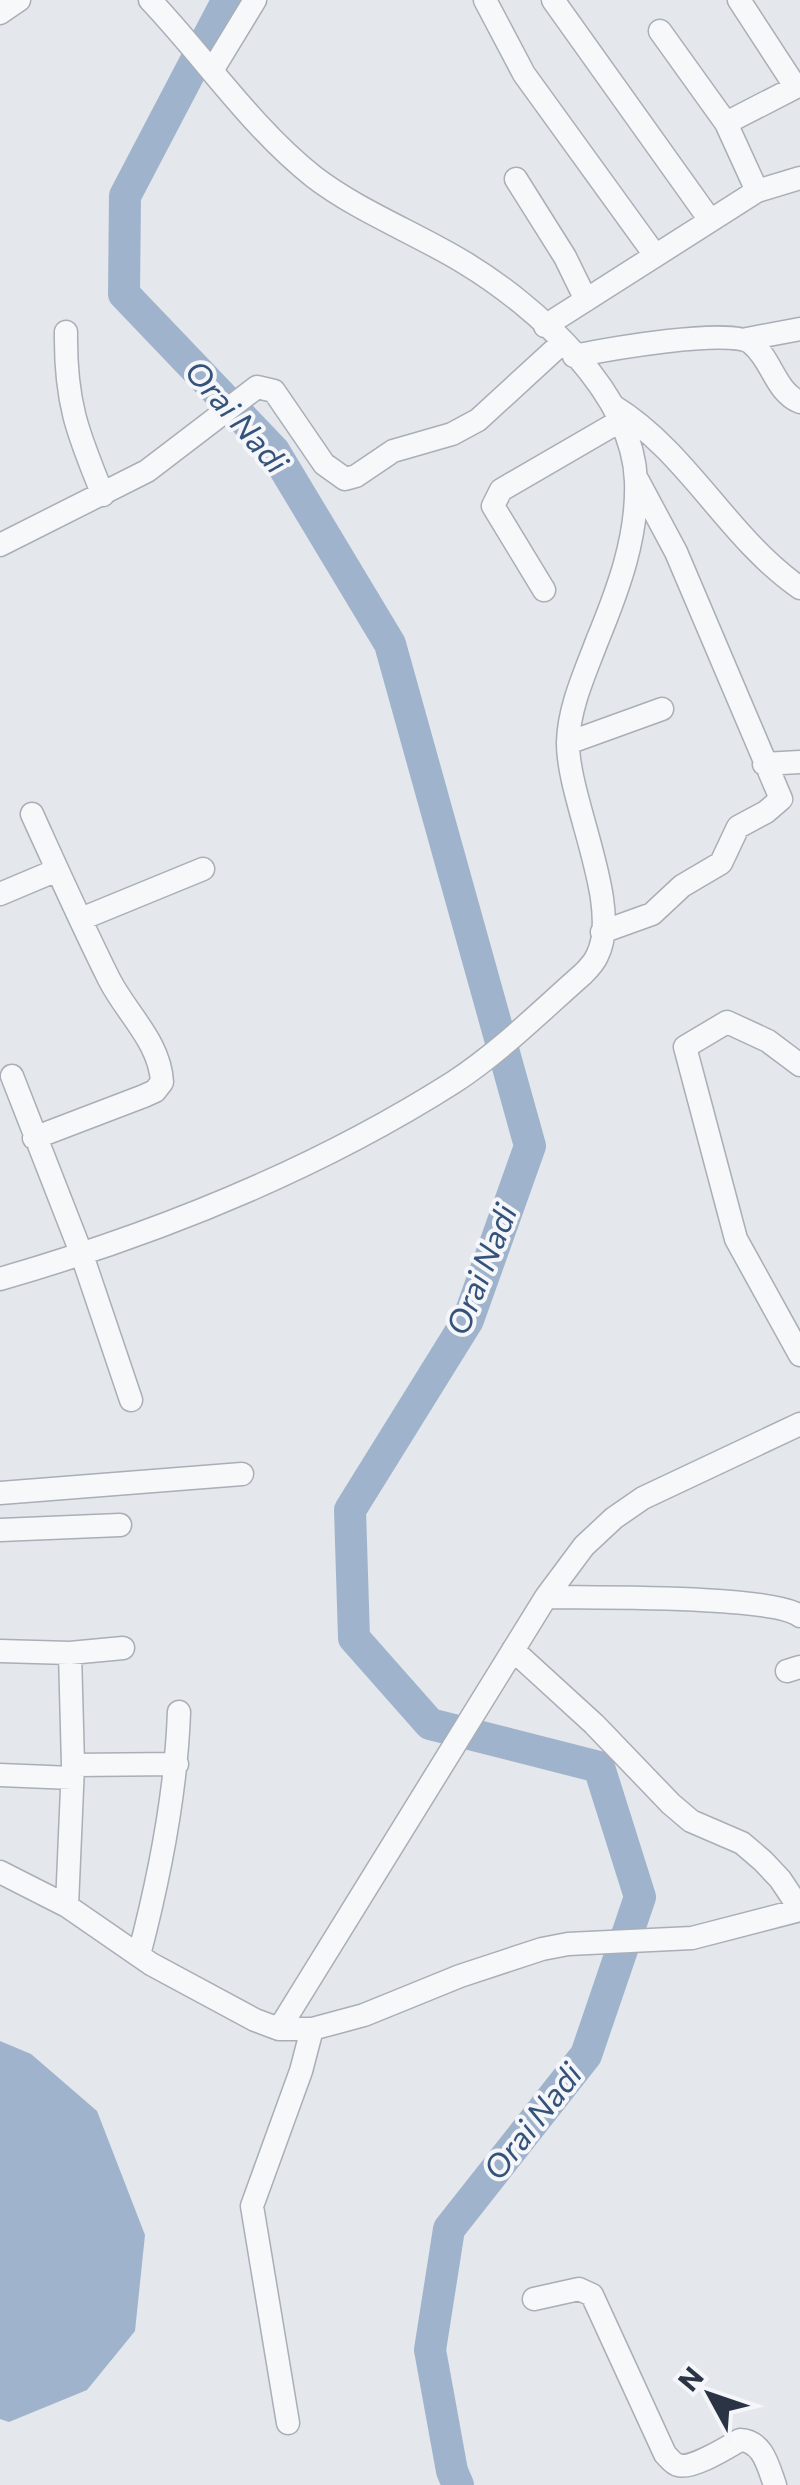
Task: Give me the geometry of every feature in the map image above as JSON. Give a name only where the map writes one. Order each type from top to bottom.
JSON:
[{"type":"street","points":[[0,13],[19,0]]},
{"type":"street","points":[[150,0],[277,143],[315,178],[403,231],[466,263],[504,290],[594,376],[616,414],[636,478],[676,552],[781,799],[738,827],[721,864],[682,886],[652,914],[602,932]]},
{"type":"street","points":[[209,66],[255,0]]},
{"type":"street","points":[[485,0],[524,74],[655,255]]},
{"type":"street","points":[[554,0],[710,220]]},
{"type":"street","points":[[726,122],[798,86],[738,0]]},
{"type":"street","points":[[660,31],[726,122],[757,191]]},
{"type":"street","points":[[516,178],[565,257],[586,300]]},
{"type":"street","points":[[545,326],[757,191],[800,178]]},
{"type":"street","points":[[0,546],[147,471],[257,387],[274,391],[324,464],[345,479],[393,451],[452,434],[478,420],[569,349],[747,339],[800,328]]},
{"type":"street","points":[[66,332],[66,389],[82,444],[103,495]]},
{"type":"street","points":[[747,339],[756,346],[786,393],[800,402]]},
{"type":"street","points":[[616,414],[650,431],[726,518],[782,576],[800,588]]},
{"type":"street","points":[[544,590],[493,506],[494,498],[500,490],[616,414]]},
{"type":"street","points":[[0,1279],[82,1255],[237,1198],[456,1080],[584,974],[598,954],[602,932],[596,860],[573,784],[568,743],[573,708],[627,556],[635,521],[636,478]]},
{"type":"street","points":[[568,743],[662,709]]},
{"type":"street","points":[[764,764],[800,762]]},
{"type":"street","points":[[32,814],[111,984],[144,1033],[161,1068],[162,1082],[144,1096],[34,1138]]},
{"type":"street","points":[[81,920],[203,869]]},
{"type":"street","points":[[0,894],[57,870]]},
{"type":"street","points":[[800,1065],[768,1041],[727,1022],[685,1047],[736,1238],[800,1356]]},
{"type":"street","points":[[12,1076],[82,1255],[131,1400]]},
{"type":"street","points":[[279,2029],[546,1597],[584,1546],[642,1498],[800,1424]]},
{"type":"street","points":[[0,1494],[242,1474]]},
{"type":"street","points":[[0,1530],[120,1526]]},
{"type":"street","points":[[546,1597],[747,1604],[786,1608],[800,1616]]},
{"type":"street","points":[[0,1650],[70,1652],[123,1648]]},
{"type":"street","points":[[0,1872],[67,1906],[139,1955],[254,2020],[279,2029],[312,2029],[364,2015],[493,1965],[568,1944],[692,1938],[800,1909],[763,1861],[742,1843],[691,1821],[513,1650]]},
{"type":"street","points":[[67,1906],[72,1771],[70,1652]]},
{"type":"street","points":[[139,1955],[158,1882],[178,1764],[179,1712]]},
{"type":"street","points":[[0,1774],[178,1764]]},
{"type":"street","points":[[288,2423],[252,2206],[312,2029]]},
{"type":"street","points":[[534,2299],[579,2289],[592,2295],[674,2464],[691,2464],[740,2440],[749,2440],[756,2444],[775,2485]]},
{"type":"water","points":[[0,2041],[31,2054],[97,2111],[145,2235],[135,2331],[87,2390],[9,2422],[0,2419]]},
{"type":"waterway","name":"Orai Nadi","points":[[230,0],[125,196],[124,294],[274,451],[390,644],[530,1146],[468,1320],[350,1510],[354,1638],[430,1724],[599,1767],[640,1897],[586,2055],[449,2229],[430,2350],[452,2471],[458,2485]]}]
